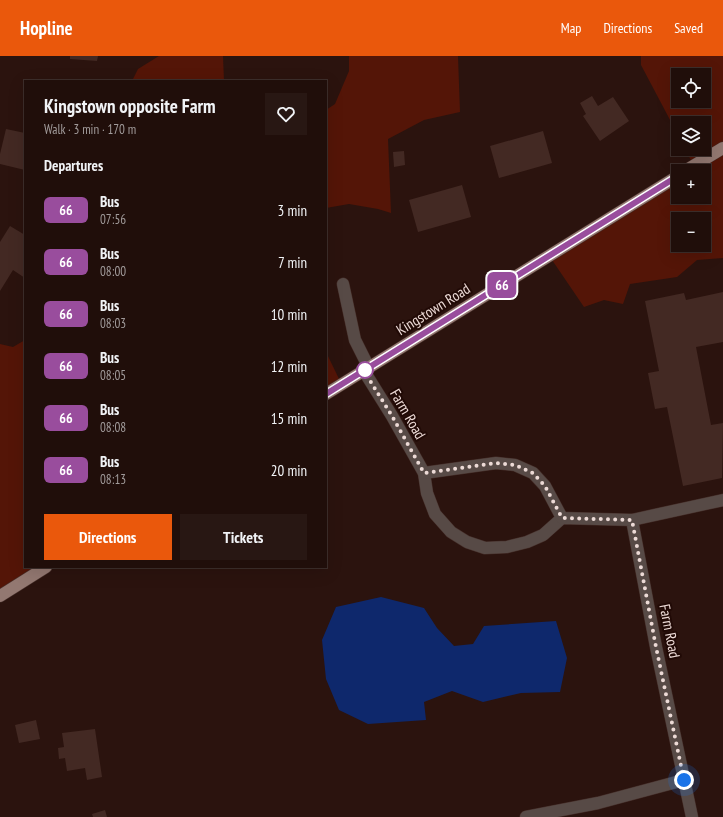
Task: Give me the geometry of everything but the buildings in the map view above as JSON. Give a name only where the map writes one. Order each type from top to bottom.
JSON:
[{"type":"main road","points":[[697,164],[723,148]]},
{"type":"main road","name":"Kingstown Road","points":[[327,393],[671,180]]},
{"type":"main road","points":[[0,596],[44,568]]},
{"type":"street","name":"Farm Road","points":[[343,284],[355,340],[366,369],[424,473],[427,493],[435,514],[451,532],[467,542],[485,548],[507,547],[527,542],[543,535],[562,518]]},
{"type":"street","points":[[424,473],[496,463],[515,465],[533,473],[545,486],[562,518],[632,520],[723,500]]},
{"type":"street","name":"Farm Road","points":[[632,520],[656,647],[692,817]]},
{"type":"street","points":[[526,817],[598,803],[684,780]]},
{"type":"shaded area","points":[[159,56],[223,56],[224,80],[132,80],[138,69]]},
{"type":"shaded area","points":[[349,56],[458,56],[460,112],[424,120],[388,139],[391,213],[349,204],[327,208],[327,109],[335,104],[349,71]]},
{"type":"shaded area","points":[[641,56],[723,56],[723,258],[697,260],[677,277],[630,284],[623,304],[604,300],[584,307],[550,257],[671,180],[671,204],[711,204],[711,164],[693,164],[689,156],[711,156],[711,116],[671,116],[671,122],[641,65]]},
{"type":"shaded area","points":[[24,341],[24,568],[46,568],[0,597],[0,344],[13,347]]},
{"type":"shaded area","points":[[327,354],[341,383],[327,391]]},
{"type":"water","points":[[381,597],[424,608],[437,628],[454,646],[473,644],[484,626],[556,621],[567,658],[560,692],[521,693],[483,702],[452,691],[424,702],[426,720],[368,724],[339,710],[326,679],[322,640],[336,607]]},
{"type":"bus line","name":"66","points":[[327,393],[671,180]]},
{"type":"route","points":[[365,370],[364,371],[392,416],[424,473],[496,463],[515,465],[533,473],[545,486],[562,518],[632,520],[656,647],[684,780]]}]
